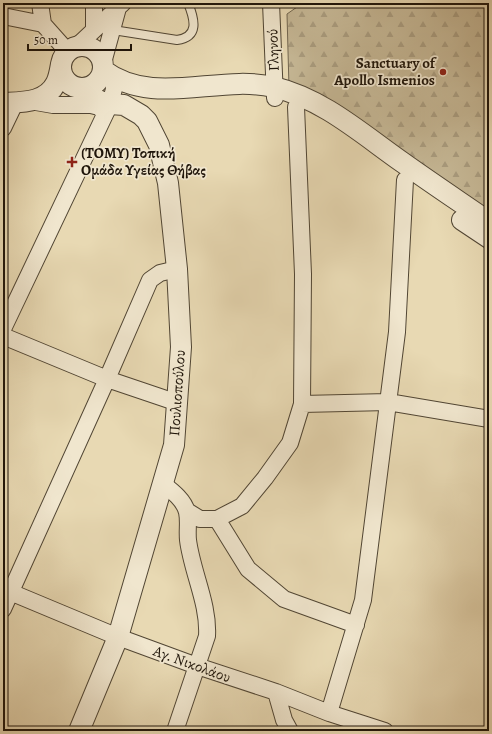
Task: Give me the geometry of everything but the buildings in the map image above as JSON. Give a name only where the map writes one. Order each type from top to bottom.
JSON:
[{"type":"street","points":[[40,3],[43,24],[68,54]]},
{"type":"street","points":[[94,3],[94,30]]},
{"type":"street","name":"Γληνού","points":[[271,3],[274,92]]},
{"type":"street","points":[[16,102],[42,98],[52,90],[57,82],[68,54],[120,5]]},
{"type":"street","points":[[3,329],[113,107],[114,89],[106,70],[100,55],[93,49],[85,46],[68,54],[62,71],[68,82],[80,88],[95,84],[106,70],[112,30],[120,5]]},
{"type":"street","points":[[3,16],[43,24]]},
{"type":"street","points":[[106,70],[132,85],[154,88],[248,84],[274,92],[310,100],[347,122],[400,171],[489,238]]},
{"type":"street","name":"Πουλιοπούλου","points":[[79,731],[118,637],[174,445],[181,347],[177,269],[168,184],[159,145],[147,121],[141,115],[113,107],[92,97],[80,88]]},
{"type":"street","points":[[16,102],[113,107],[274,92],[400,171],[489,222]]},
{"type":"street","points":[[3,128],[16,102]]},
{"type":"street","points":[[163,484],[178,497],[187,511],[200,519],[217,520],[242,506],[265,478],[290,443],[302,404],[303,274],[296,107]]},
{"type":"street","points":[[328,713],[363,600],[397,332],[400,171]]},
{"type":"street","points":[[3,609],[7,590],[107,379],[150,280],[160,273],[177,269]]},
{"type":"street","points":[[3,336],[107,379],[178,403]]},
{"type":"street","points":[[302,404],[388,402],[489,419]]},
{"type":"street","points":[[176,731],[207,636],[207,624],[204,607],[195,574],[188,539],[187,511]]},
{"type":"street","points":[[217,520],[248,569],[284,599],[356,625]]},
{"type":"street","name":"Αγ. Νικολάου","points":[[7,590],[118,637],[197,666],[276,692],[328,713],[384,731]]},
{"type":"street","points":[[276,692],[284,720],[290,731]]},
{"type":"lane","points":[[112,30],[177,40],[185,39],[190,35],[194,27],[194,16],[188,3]]},
{"type":"green space","points":[[314,3],[489,3],[489,218],[289,88],[287,14],[297,7]]},
{"type":"place","name":"Sanctuary of Apollo Ismenios","points":[[443,72]]},
{"type":"place","name":"(ΤΟΜΥ) Τοπική Ομάδα Υγείας Θήβας","points":[[72,162]]}]
